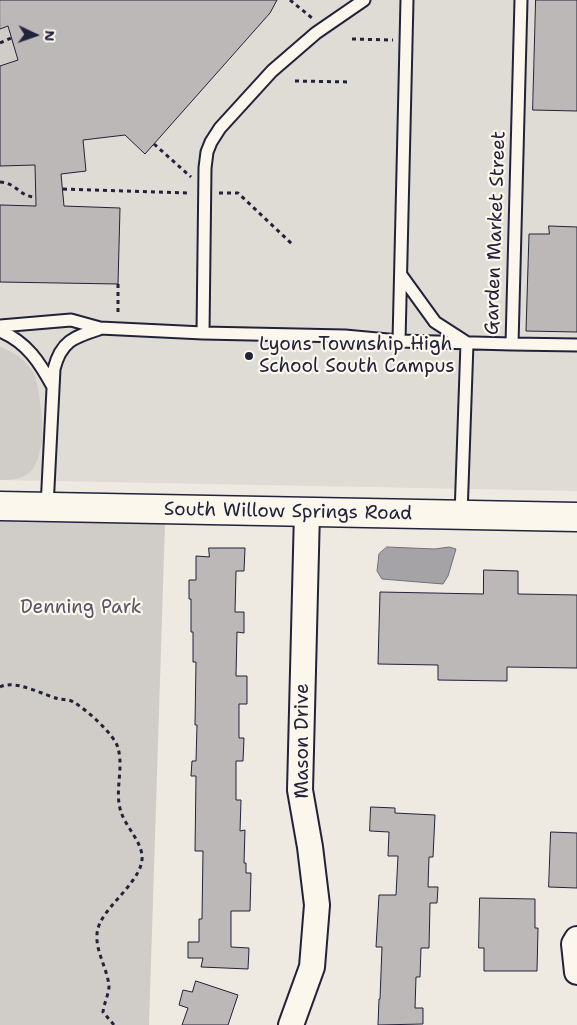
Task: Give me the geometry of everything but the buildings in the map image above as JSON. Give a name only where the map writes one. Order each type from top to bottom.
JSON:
[{"type":"street","name":"South Willow Springs Road","points":[[0,506],[577,517]]},
{"type":"street","name":"Mason Drive","points":[[291,1025],[312,967],[317,905],[310,847],[300,790],[307,512]]},
{"type":"street","points":[[577,939],[574,944],[577,972]]},
{"type":"lane","points":[[203,333],[199,193],[207,152],[211,142],[220,128],[272,71],[316,33],[364,0]]},
{"type":"lane","points":[[399,341],[407,0]]},
{"type":"lane","name":"Garden Market Street","points":[[461,515],[467,343],[512,344],[521,0]]},
{"type":"lane","points":[[401,274],[435,322],[467,343]]},
{"type":"lane","points":[[0,326],[71,320],[100,328],[203,333],[346,336],[399,341],[467,343]]},
{"type":"lane","points":[[47,507],[54,369],[58,355],[67,343],[79,335],[100,328]]},
{"type":"lane","points":[[0,331],[10,335],[32,353],[42,366],[54,389]]},
{"type":"lane","points":[[512,344],[577,345]]},
{"type":"path","points":[[290,0],[315,20]]},
{"type":"path","points":[[0,43],[12,38]]},
{"type":"path","points":[[352,39],[406,41]]},
{"type":"path","points":[[295,81],[351,82]]},
{"type":"path","points":[[154,144],[194,180]]},
{"type":"path","points":[[0,182],[8,182],[28,197],[36,197]]},
{"type":"path","points":[[63,189],[238,193],[292,244]]},
{"type":"path","points":[[118,284],[118,313]]},
{"type":"path","points":[[0,687],[7,685],[19,686],[60,699],[70,700],[80,706],[116,741],[120,760],[118,802],[142,855],[142,864],[137,874],[106,913],[97,934],[98,946],[109,985],[103,1012],[114,1025]]},
{"type":"shaded area","name":"Lyons Township High School South Campus","points":[[0,0],[577,0],[577,491],[0,480]]},
{"type":"shaded area","points":[[387,547],[435,549],[449,547],[456,549],[448,576],[443,584],[382,579],[377,571],[379,554]]},
{"type":"green space","points":[[8,26],[18,60],[0,66],[0,29]]},
{"type":"green space","points":[[35,165],[35,206],[0,205],[0,166]]},
{"type":"green space","points":[[0,347],[19,356],[33,372],[42,416],[42,441],[36,464],[25,476],[9,480],[0,480]]},
{"type":"green space","name":"Denning Park","points":[[0,521],[165,524],[149,1025],[0,1025]]},
{"type":"place","name":"Lyons Township High School South Campus","points":[[249,356]]}]
